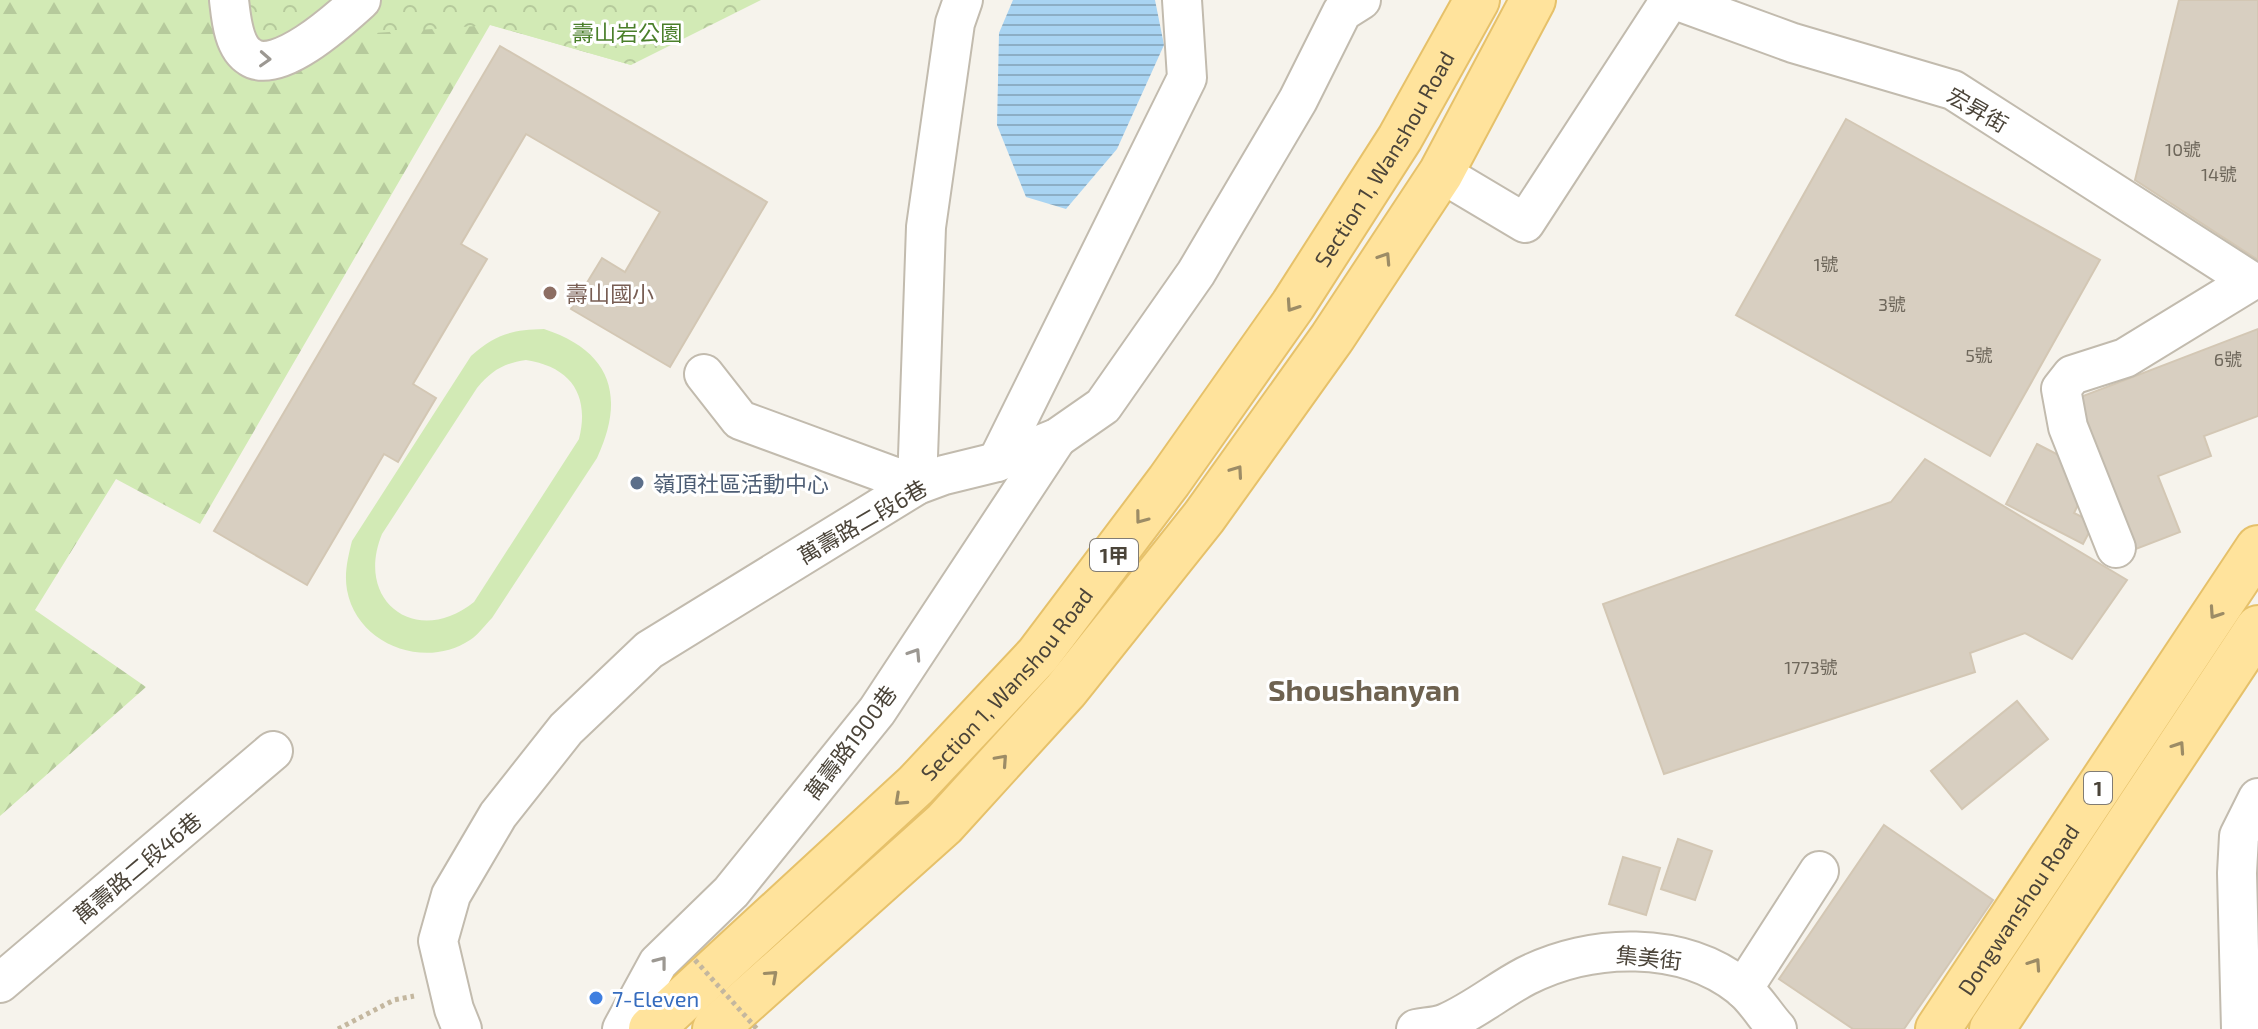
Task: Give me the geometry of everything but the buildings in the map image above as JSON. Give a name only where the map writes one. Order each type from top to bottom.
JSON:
[{"type":"main road","name":"Section 1, Wanshou Road","points":[[651,1029],[916,785],[1038,655],[1169,481],[1293,305],[1400,138],[1477,0]]},
{"type":"main road","name":"1甲","points":[[715,1029],[944,824],[1066,690],[1204,517],[1332,338],[1441,173],[1533,0]]},
{"type":"main road","name":"Dongwanshou Road","points":[[1938,1029],[2258,548]]},
{"type":"main road","name":"Dongwanshou Road","points":[[1992,1029],[2258,628]]},
{"type":"street","points":[[229,0],[240,45],[250,58],[263,61],[280,59],[316,37],[361,0]]},
{"type":"street","points":[[704,374],[740,420],[917,485],[926,227],[955,23],[963,0]]},
{"type":"street","points":[[997,462],[1187,78],[1182,0]]},
{"type":"street","points":[[1441,173],[1525,223],[1672,0]]},
{"type":"street","name":"宏昇街","points":[[1672,0],[1793,43],[1953,90],[2251,281],[2125,358],[2072,375],[2061,389],[2068,427],[2116,548]]},
{"type":"street","name":"萬壽路二段6巷","points":[[462,1029],[454,1009],[438,941],[451,895],[498,815],[566,729],[649,650],[917,485],[997,462],[1057,438],[1103,406],[1196,273],[1298,100],[1349,4]]},
{"type":"street","name":"萬壽路1900巷","points":[[622,1029],[658,963],[731,892],[877,711],[1057,438]]},
{"type":"street","name":"萬壽路二段46巷","points":[[0,983],[273,751]]},
{"type":"street","points":[[2241,1029],[2239,836],[2258,798]]},
{"type":"street","points":[[1743,989],[1819,871]]},
{"type":"street","name":"集美街","points":[[1416,1029],[1445,1024],[1541,970],[1569,959],[1612,951],[1682,958],[1716,970],[1743,989],[1777,1029]]},
{"type":"path","points":[[695,960],[757,1029]]},
{"type":"path","points":[[338,1029],[394,1000],[449,986]]},
{"type":"green space","points":[[0,0],[668,0],[631,65],[490,25],[200,524],[116,479],[35,610],[146,687],[0,816]]},
{"type":"green space","name":"壽山岩公園","points":[[229,0],[761,0],[631,65],[491,25],[316,37],[263,61]]},
{"type":"green space","points":[[544,329],[567,338],[598,363],[606,378],[611,396],[610,415],[597,458],[492,618],[476,635],[452,649],[433,653],[395,647],[378,638],[353,609],[346,577],[352,541],[471,356],[496,338]],"holes":[[[526,360],[555,369],[574,386],[582,409],[579,439],[474,602],[453,615],[432,620],[412,619],[396,611],[384,598],[377,580],[376,558],[382,534],[482,382],[511,363]]]},
{"type":"water","points":[[1013,0],[1155,0],[1164,45],[1117,149],[1066,209],[1026,197],[997,125],[999,33]]},
{"type":"place","name":"壽山國小","points":[[550,293]]},
{"type":"place","name":"嶺頂社區活動中心","points":[[637,483]]},
{"type":"place","name":"7-Eleven","points":[[596,998]]},
{"type":"district","name":"Shoushanyan","points":[[1364,689]]}]
